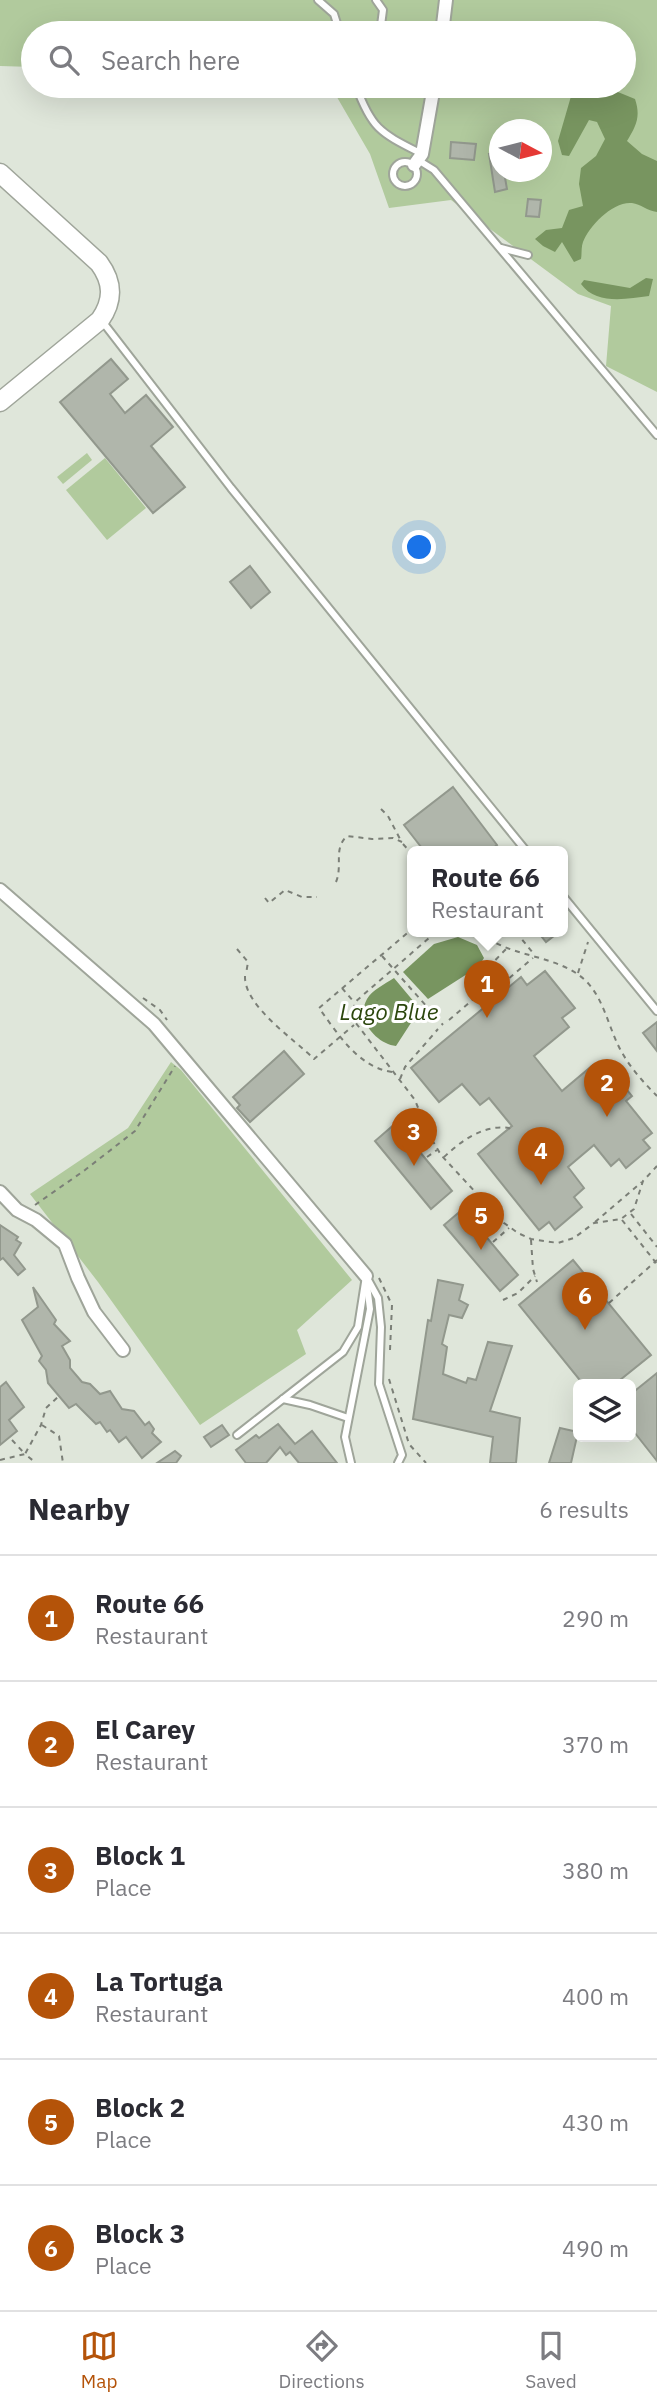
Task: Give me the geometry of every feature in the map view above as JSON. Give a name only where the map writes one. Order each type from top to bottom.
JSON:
[{"type":"street","points":[[443,21],[446,0]]},
{"type":"street","points":[[418,160],[431,98]]},
{"type":"street","points":[[0,173],[99,263],[110,283],[110,302],[100,320],[0,402]]},
{"type":"street","points":[[0,890],[154,1024],[366,1276]]},
{"type":"street","points":[[0,1192],[17,1210],[54,1233],[65,1244],[94,1312],[123,1349]]},
{"type":"lane","points":[[318,0],[334,14],[336,21]]},
{"type":"lane","points":[[376,0],[383,10],[382,21]]},
{"type":"lane","points":[[362,98],[374,125],[434,170],[657,435]]},
{"type":"lane","points":[[418,160],[417,173],[412,184],[400,185],[394,180],[392,172],[399,163],[418,160]]},
{"type":"lane","points":[[499,248],[527,255]]},
{"type":"lane","points":[[100,320],[231,488],[522,846]]},
{"type":"lane","points":[[568,902],[657,1011]]},
{"type":"lane","points":[[237,1434],[343,1352],[358,1327],[366,1276]]},
{"type":"lane","points":[[351,1463],[345,1437],[370,1309],[366,1276]]},
{"type":"lane","points":[[366,1276],[377,1298],[381,1327],[379,1384],[402,1455],[398,1463]]},
{"type":"lane","points":[[283,1399],[348,1418]]},
{"type":"path","points":[[381,808],[407,848]]},
{"type":"path","points":[[336,882],[341,867],[338,848],[347,836],[393,838],[402,842]]},
{"type":"path","points":[[265,898],[269,903],[285,890],[302,897],[317,897]]},
{"type":"path","points":[[577,974],[592,931]]},
{"type":"path","points":[[393,1072],[369,1066],[340,1036],[319,1008],[407,933]]},
{"type":"path","points":[[430,937],[355,1002],[351,1012],[355,1024],[415,1100],[443,1158],[510,1228],[531,1239],[558,1243],[567,1241],[594,1223],[657,1166]]},
{"type":"path","points":[[489,937],[577,974],[593,990],[619,1048],[640,1079],[657,1096]]},
{"type":"path","points":[[520,937],[535,956]]},
{"type":"path","points":[[476,997],[474,991],[477,982],[508,947]]},
{"type":"path","points":[[237,949],[248,962],[247,989],[256,1005],[314,1059],[355,1024]]},
{"type":"path","points":[[381,955],[443,1025]]},
{"type":"path","points":[[449,1020],[476,997],[488,996],[535,956]]},
{"type":"path","points":[[342,988],[355,1002]]},
{"type":"path","points":[[400,1080],[405,1067],[438,1029]]},
{"type":"path","points":[[24,1214],[135,1131],[181,1057]]},
{"type":"path","points":[[443,1158],[468,1138],[484,1130],[500,1127],[509,1128],[512,1132]]},
{"type":"path","points":[[427,1157],[438,1150]]},
{"type":"path","points":[[594,1223],[621,1219],[630,1213],[643,1181]]},
{"type":"path","points":[[630,1213],[657,1247]]},
{"type":"path","points":[[609,1303],[656,1262],[621,1219]]},
{"type":"path","points":[[493,1242],[510,1228]]},
{"type":"path","points":[[531,1239],[537,1282]]},
{"type":"path","points":[[503,1300],[518,1293],[535,1275]]},
{"type":"path","points":[[0,1460],[25,1454],[41,1425],[46,1408],[58,1396]]},
{"type":"path","points":[[41,1425],[58,1436],[63,1463]]},
{"type":"path","points":[[12,1440],[36,1463]]},
{"type":"shaded area","points":[[0,0],[657,0],[657,392],[606,366],[611,306],[578,294],[451,200],[389,208],[370,154],[337,98],[636,98],[636,21],[21,21],[21,67],[0,66]]},
{"type":"shaded area","points":[[87,453],[92,460],[63,484],[57,477]]},
{"type":"shaded area","points":[[105,458],[146,508],[107,540],[66,490]]},
{"type":"shaded area","points":[[171,1062],[181,1070],[352,1280],[297,1330],[306,1354],[200,1425],[98,1282],[30,1194],[128,1128]]},
{"type":"water","points":[[571,98],[633,98],[638,111],[637,121],[627,141],[642,154],[657,161],[657,212],[632,203],[625,203],[610,210],[591,229],[583,242],[581,259],[574,262],[562,242],[555,252],[535,239],[546,230],[562,228],[569,210],[583,206],[579,184],[581,168],[596,156],[605,139],[597,122],[589,120],[569,156],[562,155],[558,141]]},
{"type":"water","points":[[646,278],[653,279],[649,296],[631,298],[603,298],[587,291],[581,284],[584,280],[630,288]]},
{"type":"water","points":[[458,937],[477,945],[484,958],[478,967],[428,999],[403,972],[434,944]]},
{"type":"water","name":"Lago Blue","points":[[394,978],[420,1009],[396,1046],[375,1036],[364,1015],[369,996]]},
{"type":"building","points":[[451,142],[476,144],[474,160],[450,158]]},
{"type":"building","points":[[493,182],[506,182],[507,189],[495,192]]},
{"type":"building","points":[[528,199],[541,200],[539,217],[526,216]]},
{"type":"building","points":[[111,359],[128,379],[110,394],[125,413],[146,395],[173,427],[151,446],[185,487],[153,513],[60,402]]},
{"type":"building","points":[[250,566],[270,592],[251,608],[230,582]]},
{"type":"building","points":[[453,787],[497,845],[420,846],[404,825]]},
{"type":"building","points":[[545,971],[575,1008],[562,1018],[569,1027],[534,1056],[562,1091],[593,1065],[610,1086],[618,1079],[632,1096],[626,1101],[652,1133],[643,1140],[650,1148],[626,1168],[619,1159],[611,1166],[594,1145],[568,1167],[584,1188],[574,1197],[582,1207],[555,1230],[549,1222],[539,1230],[478,1154],[512,1126],[489,1098],[480,1105],[462,1084],[439,1102],[411,1068],[521,977],[527,985]]},
{"type":"building","points":[[657,1022],[657,1051],[643,1033]]},
{"type":"building","points":[[284,1051],[304,1074],[250,1122],[237,1108],[240,1105],[233,1097]]},
{"type":"building","points":[[396,1123],[452,1191],[431,1209],[375,1141]]},
{"type":"building","points":[[463,1209],[518,1275],[500,1291],[444,1225]]},
{"type":"building","points":[[0,1225],[18,1237],[16,1240],[21,1243],[14,1255],[25,1269],[18,1275],[3,1258],[0,1260]]},
{"type":"building","points":[[573,1260],[651,1355],[621,1379],[579,1379],[519,1305]]},
{"type":"building","points":[[438,1280],[463,1285],[459,1300],[468,1305],[462,1318],[449,1315],[442,1344],[447,1347],[443,1374],[466,1383],[468,1378],[476,1380],[488,1342],[512,1346],[490,1411],[520,1418],[516,1463],[490,1463],[493,1437],[413,1419],[428,1320],[431,1321]]},
{"type":"building","points":[[33,1287],[56,1320],[54,1324],[70,1341],[62,1346],[70,1360],[70,1368],[82,1382],[90,1384],[100,1394],[110,1391],[122,1409],[134,1411],[145,1425],[149,1422],[154,1429],[152,1433],[161,1442],[142,1458],[126,1437],[119,1442],[110,1430],[107,1432],[100,1422],[96,1424],[76,1404],[69,1408],[48,1383],[46,1370],[39,1361],[42,1356],[22,1320],[38,1307]]},
{"type":"building","points":[[657,1373],[657,1461],[636,1434],[636,1390]]},
{"type":"building","points":[[6,1382],[24,1407],[9,1420],[17,1431],[0,1445],[0,1387]]},
{"type":"building","points":[[278,1424],[295,1444],[312,1431],[337,1463],[299,1463],[290,1452],[286,1455],[280,1447],[266,1463],[246,1463],[236,1450],[256,1435],[259,1438]]},
{"type":"building","points":[[222,1425],[229,1435],[211,1447],[204,1437]]},
{"type":"building","points":[[560,1428],[573,1431],[573,1442],[576,1442],[571,1463],[549,1463]]},
{"type":"building","points":[[175,1451],[181,1456],[176,1463],[157,1463]]},
{"type":"place","name":"Route 66","points":[[487,1018]]},
{"type":"place","name":"El Carey","points":[[607,1117]]},
{"type":"place","name":"Block 1","points":[[414,1166]]},
{"type":"place","name":"La Tortuga","points":[[541,1185]]},
{"type":"place","name":"Block 2","points":[[481,1250]]},
{"type":"place","name":"Block 3","points":[[585,1330]]}]
